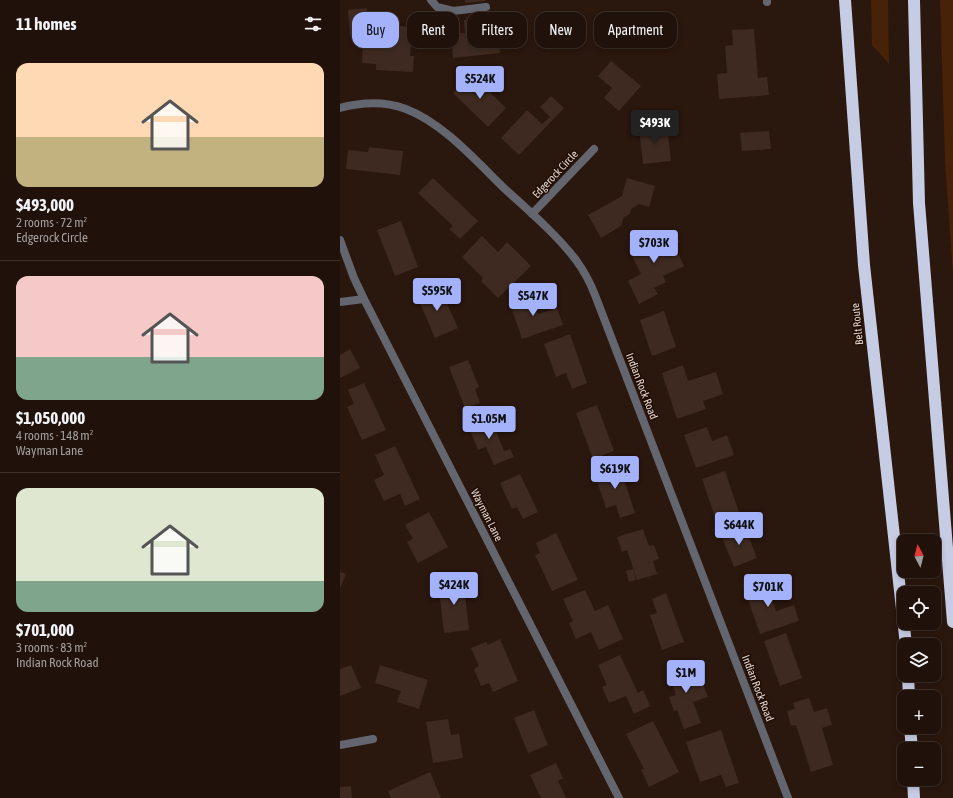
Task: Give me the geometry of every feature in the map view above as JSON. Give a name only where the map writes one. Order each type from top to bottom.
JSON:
[{"type":"highway","name":"Belt Route","points":[[845,0],[864,265],[905,638]]},
{"type":"highway","points":[[914,0],[919,203],[953,622]]},
{"type":"highway","points":[[913,786],[914,798]]},
{"type":"street","points":[[431,0],[437,7],[453,11],[486,7]]},
{"type":"street","name":"Indian Rock Road","points":[[340,108],[365,103],[379,103],[393,105],[418,114],[449,136],[532,214],[564,246],[584,272],[596,294],[788,798]]},
{"type":"street","name":"Edgerock Circle","points":[[532,214],[594,149]]},
{"type":"street","name":"Wayman Lane","points":[[340,240],[354,278],[364,299],[619,798]]},
{"type":"street","points":[[340,302],[364,299]]},
{"type":"street","points":[[340,745],[373,740]]},
{"type":"shaded area","points":[[871,0],[888,0],[889,64],[872,45]]},
{"type":"shaded area","points":[[940,0],[953,0],[953,275],[945,161]]},
{"type":"building","points":[[465,0],[485,0],[485,1],[465,3]]},
{"type":"building","points":[[367,8],[367,12],[352,12],[352,36],[350,36],[348,10]]},
{"type":"building","points":[[464,20],[467,20],[467,48],[500,48],[500,53],[453,58],[452,48],[459,48],[459,33],[465,33]]},
{"type":"building","points":[[399,26],[407,27],[407,48],[411,48],[410,56],[414,56],[413,72],[376,70],[376,64],[362,63],[363,48],[399,48]]},
{"type":"building","points":[[754,29],[758,78],[767,77],[769,95],[719,99],[717,74],[727,73],[725,46],[733,45],[732,30]]},
{"type":"building","points":[[611,61],[641,86],[619,111],[604,98],[612,88],[598,76]]},
{"type":"building","points":[[471,74],[506,108],[488,127],[453,93]]},
{"type":"building","points":[[551,96],[564,108],[519,155],[501,138],[527,110],[542,124],[550,117],[540,107]]},
{"type":"building","points":[[667,124],[671,161],[643,164],[639,127]]},
{"type":"building","points":[[769,131],[771,149],[742,151],[740,133]]},
{"type":"building","points":[[369,147],[403,151],[400,175],[346,169],[348,150],[368,152]]},
{"type":"building","points":[[433,178],[478,221],[460,239],[449,229],[453,226],[418,193]]},
{"type":"building","points":[[627,178],[655,186],[649,207],[639,204],[631,209],[630,214],[624,217],[621,226],[601,238],[588,215],[622,196]]},
{"type":"building","points":[[401,221],[418,267],[395,276],[377,230]]},
{"type":"building","points":[[673,229],[680,242],[674,245],[684,266],[663,276],[666,282],[654,288],[658,294],[639,304],[628,281],[641,274],[629,250]]},
{"type":"building","points":[[482,236],[498,252],[507,242],[531,266],[498,298],[481,281],[483,278],[462,257]]},
{"type":"building","points":[[439,286],[458,328],[435,338],[417,296]]},
{"type":"building","points":[[530,293],[538,314],[557,308],[563,325],[522,339],[509,301]]},
{"type":"building","points":[[664,311],[676,347],[652,356],[640,320]]},
{"type":"building","points":[[570,334],[587,383],[572,389],[566,373],[556,377],[544,344]]},
{"type":"building","points":[[350,349],[360,368],[340,378],[340,355]]},
{"type":"building","points":[[468,360],[479,387],[475,389],[480,403],[465,408],[449,367]]},
{"type":"building","points":[[683,365],[688,381],[716,372],[723,394],[703,401],[706,409],[677,419],[662,373]]},
{"type":"building","points":[[364,383],[386,430],[362,440],[347,407],[354,404],[348,390]]},
{"type":"building","points":[[597,405],[614,451],[593,459],[576,413]]},
{"type":"building","points":[[490,416],[504,451],[510,449],[514,457],[494,465],[486,447],[478,450],[468,425]]},
{"type":"building","points":[[707,427],[712,441],[727,435],[734,455],[696,468],[684,435]]},
{"type":"building","points":[[395,446],[420,499],[405,506],[400,494],[384,501],[374,480],[384,475],[375,455]]},
{"type":"building","points":[[619,464],[635,513],[620,518],[616,505],[606,508],[594,472]]},
{"type":"building","points":[[725,471],[740,515],[717,523],[702,479]]},
{"type":"building","points":[[520,474],[538,512],[523,519],[517,507],[512,509],[500,483]]},
{"type":"building","points":[[429,512],[448,547],[418,563],[407,542],[413,539],[405,525]]},
{"type":"building","points":[[744,525],[757,558],[734,567],[721,535]]},
{"type":"building","points":[[643,529],[649,546],[654,545],[659,559],[653,561],[657,574],[637,580],[627,550],[622,552],[617,537]]},
{"type":"building","points":[[556,533],[578,580],[552,591],[535,555],[540,553],[536,543]]},
{"type":"building","points":[[633,569],[636,580],[629,582],[626,571]]},
{"type":"building","points":[[340,572],[346,574],[340,589]]},
{"type":"building","points":[[463,578],[469,630],[444,633],[438,581]]},
{"type":"building","points":[[764,578],[776,611],[794,605],[799,621],[760,634],[743,585]]},
{"type":"building","points":[[585,590],[595,611],[608,605],[623,639],[599,650],[591,632],[576,639],[569,623],[573,621],[563,599]]},
{"type":"building","points":[[666,593],[684,642],[662,650],[650,615],[657,613],[652,599]]},
{"type":"building","points":[[786,633],[802,678],[780,686],[764,641]]},
{"type":"building","points":[[500,639],[518,681],[493,692],[489,683],[481,686],[474,669],[479,666],[471,648],[486,642],[488,645]]},
{"type":"building","points":[[620,655],[638,693],[643,690],[650,706],[634,714],[626,696],[609,703],[602,687],[607,685],[598,665]]},
{"type":"building","points":[[688,662],[695,683],[702,681],[708,697],[693,702],[701,723],[684,729],[677,710],[674,711],[669,697],[676,695],[667,669]]},
{"type":"building","points":[[351,665],[361,688],[340,696],[340,669]]},
{"type":"building","points":[[380,665],[428,680],[419,709],[397,702],[401,691],[375,683]]},
{"type":"building","points":[[809,698],[814,712],[827,708],[832,725],[822,728],[833,765],[811,772],[796,725],[791,726],[787,711],[795,709],[793,703]]},
{"type":"building","points":[[534,710],[548,745],[528,753],[514,718]]},
{"type":"building","points":[[448,719],[451,735],[459,734],[463,758],[433,763],[426,722]]},
{"type":"building","points":[[653,721],[679,772],[649,787],[641,770],[644,769],[626,734]]},
{"type":"building","points":[[721,730],[739,783],[726,787],[721,775],[700,782],[686,742]]},
{"type":"building","points":[[556,763],[563,778],[558,781],[566,798],[541,798],[530,775]]},
{"type":"building","points":[[430,772],[441,798],[391,798],[388,791]]},
{"type":"building","points":[[351,786],[352,798],[340,798],[340,787]]}]
